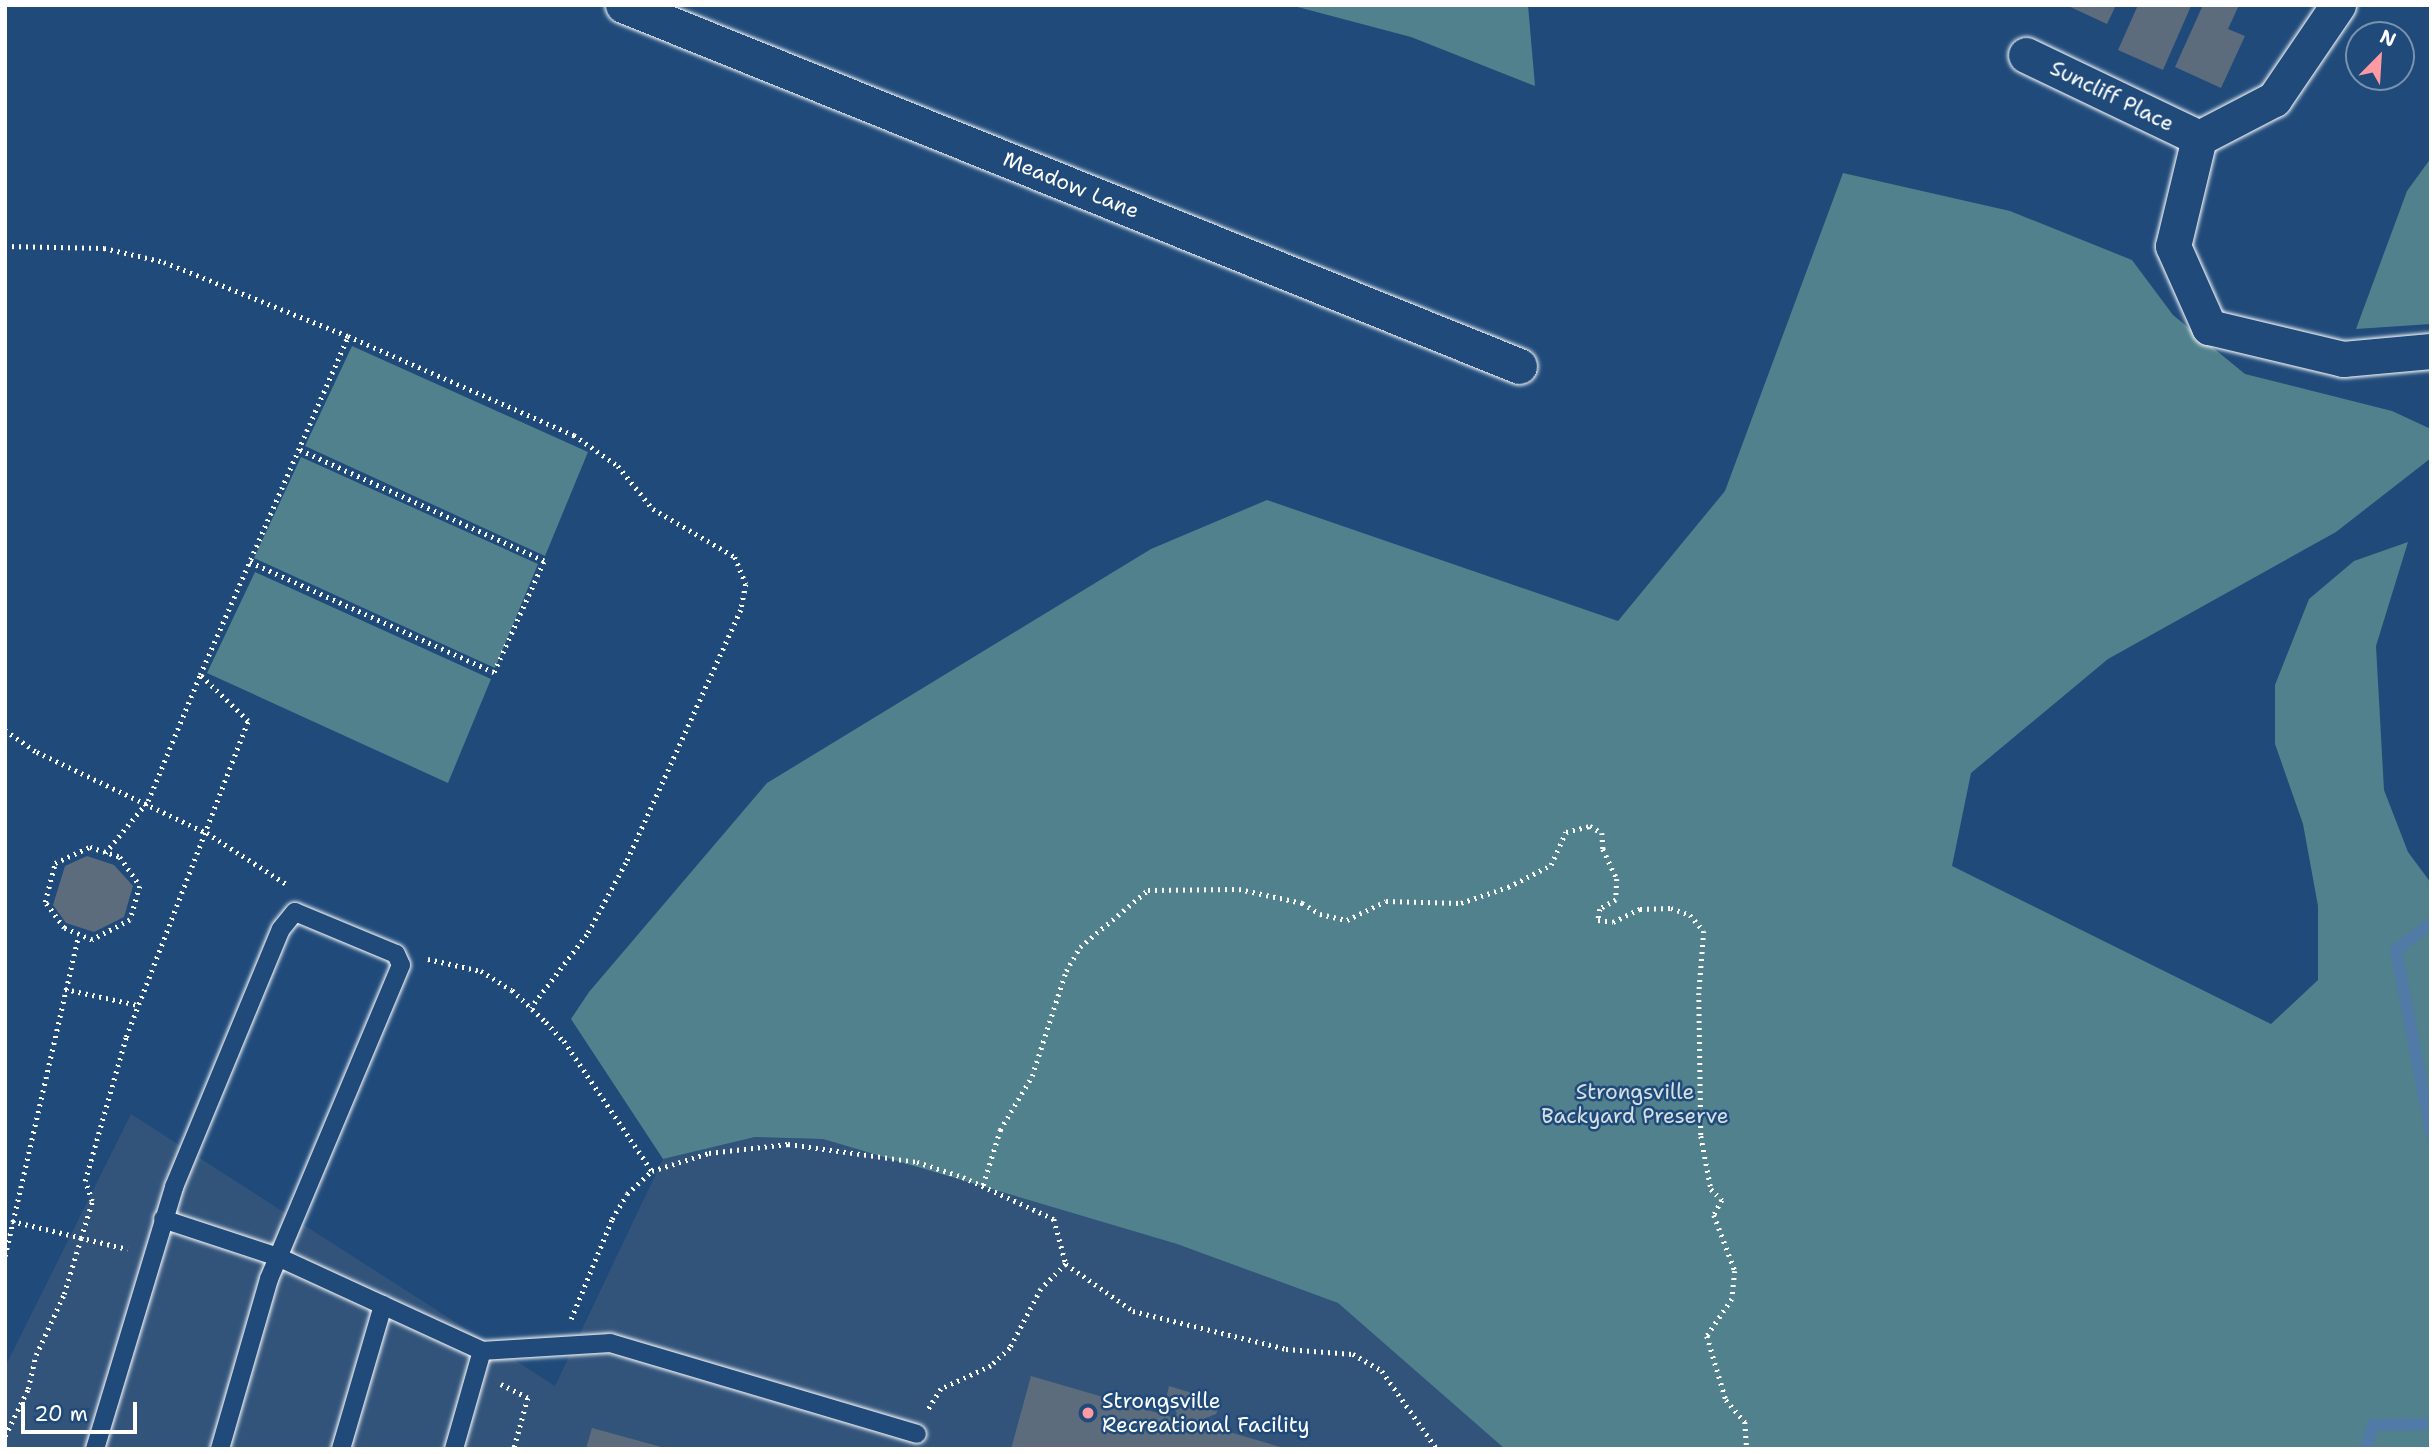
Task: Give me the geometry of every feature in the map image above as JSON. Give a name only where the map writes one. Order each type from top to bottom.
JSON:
[{"type":"street","name":"Meadow Lane","points":[[623,5],[1519,366]]},
{"type":"street","points":[[2338,5],[2274,99],[2199,138],[2173,246],[2209,327],[2343,359],[2431,351]]},
{"type":"street","name":"Suncliff Place","points":[[2026,55],[2199,138]]},
{"type":"lane","points":[[95,1449],[163,1219],[281,929],[295,912],[396,954],[401,965],[278,1257],[219,1449]]},
{"type":"lane","points":[[163,1219],[278,1257],[482,1351],[561,1350],[610,1343],[917,1434]]},
{"type":"lane","points":[[341,1449],[383,1305]]},
{"type":"lane","points":[[454,1449],[482,1351]]},
{"type":"path","points":[[5,246],[104,248],[164,262],[348,337],[574,435],[618,466],[653,509],[735,557],[746,584],[741,610],[626,863],[587,935],[531,1008]]},
{"type":"path","points":[[105,853],[148,801],[200,675],[348,337]]},
{"type":"path","points":[[250,562],[494,672],[544,561],[299,450]]},
{"type":"path","points":[[5,1436],[28,1389],[36,1355],[64,1294],[92,1201],[85,1181],[138,1005],[248,721],[200,675]]},
{"type":"path","points":[[5,730],[37,752],[148,801]]},
{"type":"path","points":[[984,1185],[1000,1130],[1032,1076],[1066,971],[1080,947],[1148,890],[1239,889],[1302,903],[1321,914],[1347,920],[1386,901],[1461,903],[1508,887],[1551,866],[1566,832],[1590,826],[1602,833],[1603,849],[1617,879],[1616,900],[1600,909],[1598,919],[1613,922],[1640,909],[1671,908],[1690,915],[1704,931],[1699,993],[1702,1136],[1711,1189],[1722,1200],[1714,1215],[1735,1270],[1732,1299],[1707,1336],[1726,1399],[1745,1422],[1747,1449]]},
{"type":"path","points":[[90,847],[120,857],[140,886],[130,920],[92,940],[78,936],[64,928],[45,902],[55,863],[90,847]]},
{"type":"path","points":[[5,1255],[78,936]]},
{"type":"path","points":[[65,989],[138,1005]]},
{"type":"path","points":[[546,1022],[564,1041],[652,1171]]},
{"type":"path","points":[[561,1350],[612,1219],[627,1194],[652,1171],[709,1153],[788,1144],[917,1162],[984,1185],[1054,1219],[1066,1264],[1133,1311],[1286,1349],[1353,1354],[1382,1371],[1437,1449]]},
{"type":"path","points":[[12,1221],[132,1250]]},
{"type":"path","points":[[917,1434],[941,1389],[991,1366],[1010,1348],[1041,1289],[1066,1264]]},
{"type":"path","points":[[494,1380],[528,1398],[514,1449]]},
{"type":"shaded area","points":[[131,1114],[555,1386],[663,1159],[755,1137],[823,1139],[1177,1244],[1338,1303],[1505,1449],[5,1449],[5,1367]]},
{"type":"green space","points":[[1290,5],[1528,5],[1535,86],[1411,37]]},
{"type":"green space","points":[[2431,158],[2431,324],[2356,329],[2407,191]]},
{"type":"green space","name":"Strongsville Backyard Preserve","points":[[1843,173],[2010,211],[2132,260],[2173,315],[2245,374],[2392,411],[2431,429],[2431,458],[2336,532],[2108,659],[1971,773],[1952,866],[2271,1024],[2318,980],[2318,906],[2303,824],[2275,744],[2275,685],[2309,599],[2354,561],[2408,542],[2376,646],[2384,790],[2408,852],[2431,883],[2431,1449],[1505,1449],[1338,1303],[1177,1244],[823,1139],[755,1137],[663,1159],[571,1019],[589,992],[767,783],[1151,549],[1267,500],[1618,621],[1725,491]]},
{"type":"green space","points":[[352,346],[588,452],[545,556],[305,446]]},
{"type":"green space","points":[[301,457],[538,564],[495,668],[254,558]]},
{"type":"green space","points":[[255,572],[491,679],[448,783],[207,673]]},
{"type":"building","points":[[2066,5],[2116,5],[2107,24]]},
{"type":"building","points":[[2138,5],[2191,6],[2163,70],[2118,50]]},
{"type":"building","points":[[2203,5],[2239,5],[2228,29],[2245,36],[2221,88],[2175,67]]},
{"type":"building","points":[[87,856],[114,865],[133,886],[124,917],[94,932],[66,923],[53,905],[65,866]]},
{"type":"building","name":"Strongsville Recreational Facility","points":[[1031,1376],[1175,1418],[1177,1413],[1166,1399],[1169,1386],[1221,1402],[1216,1414],[1195,1422],[1287,1449],[1011,1449]]},
{"type":"building","points":[[592,1428],[665,1448],[665,1449],[586,1449]]},
{"type":"waterway","points":[[2431,923],[2396,950],[2431,1133]]},
{"type":"waterway","points":[[2366,1449],[2373,1425],[2431,1424]]},
{"type":"place","name":"Strongsville Recreational Facility","points":[[1088,1413]]}]
